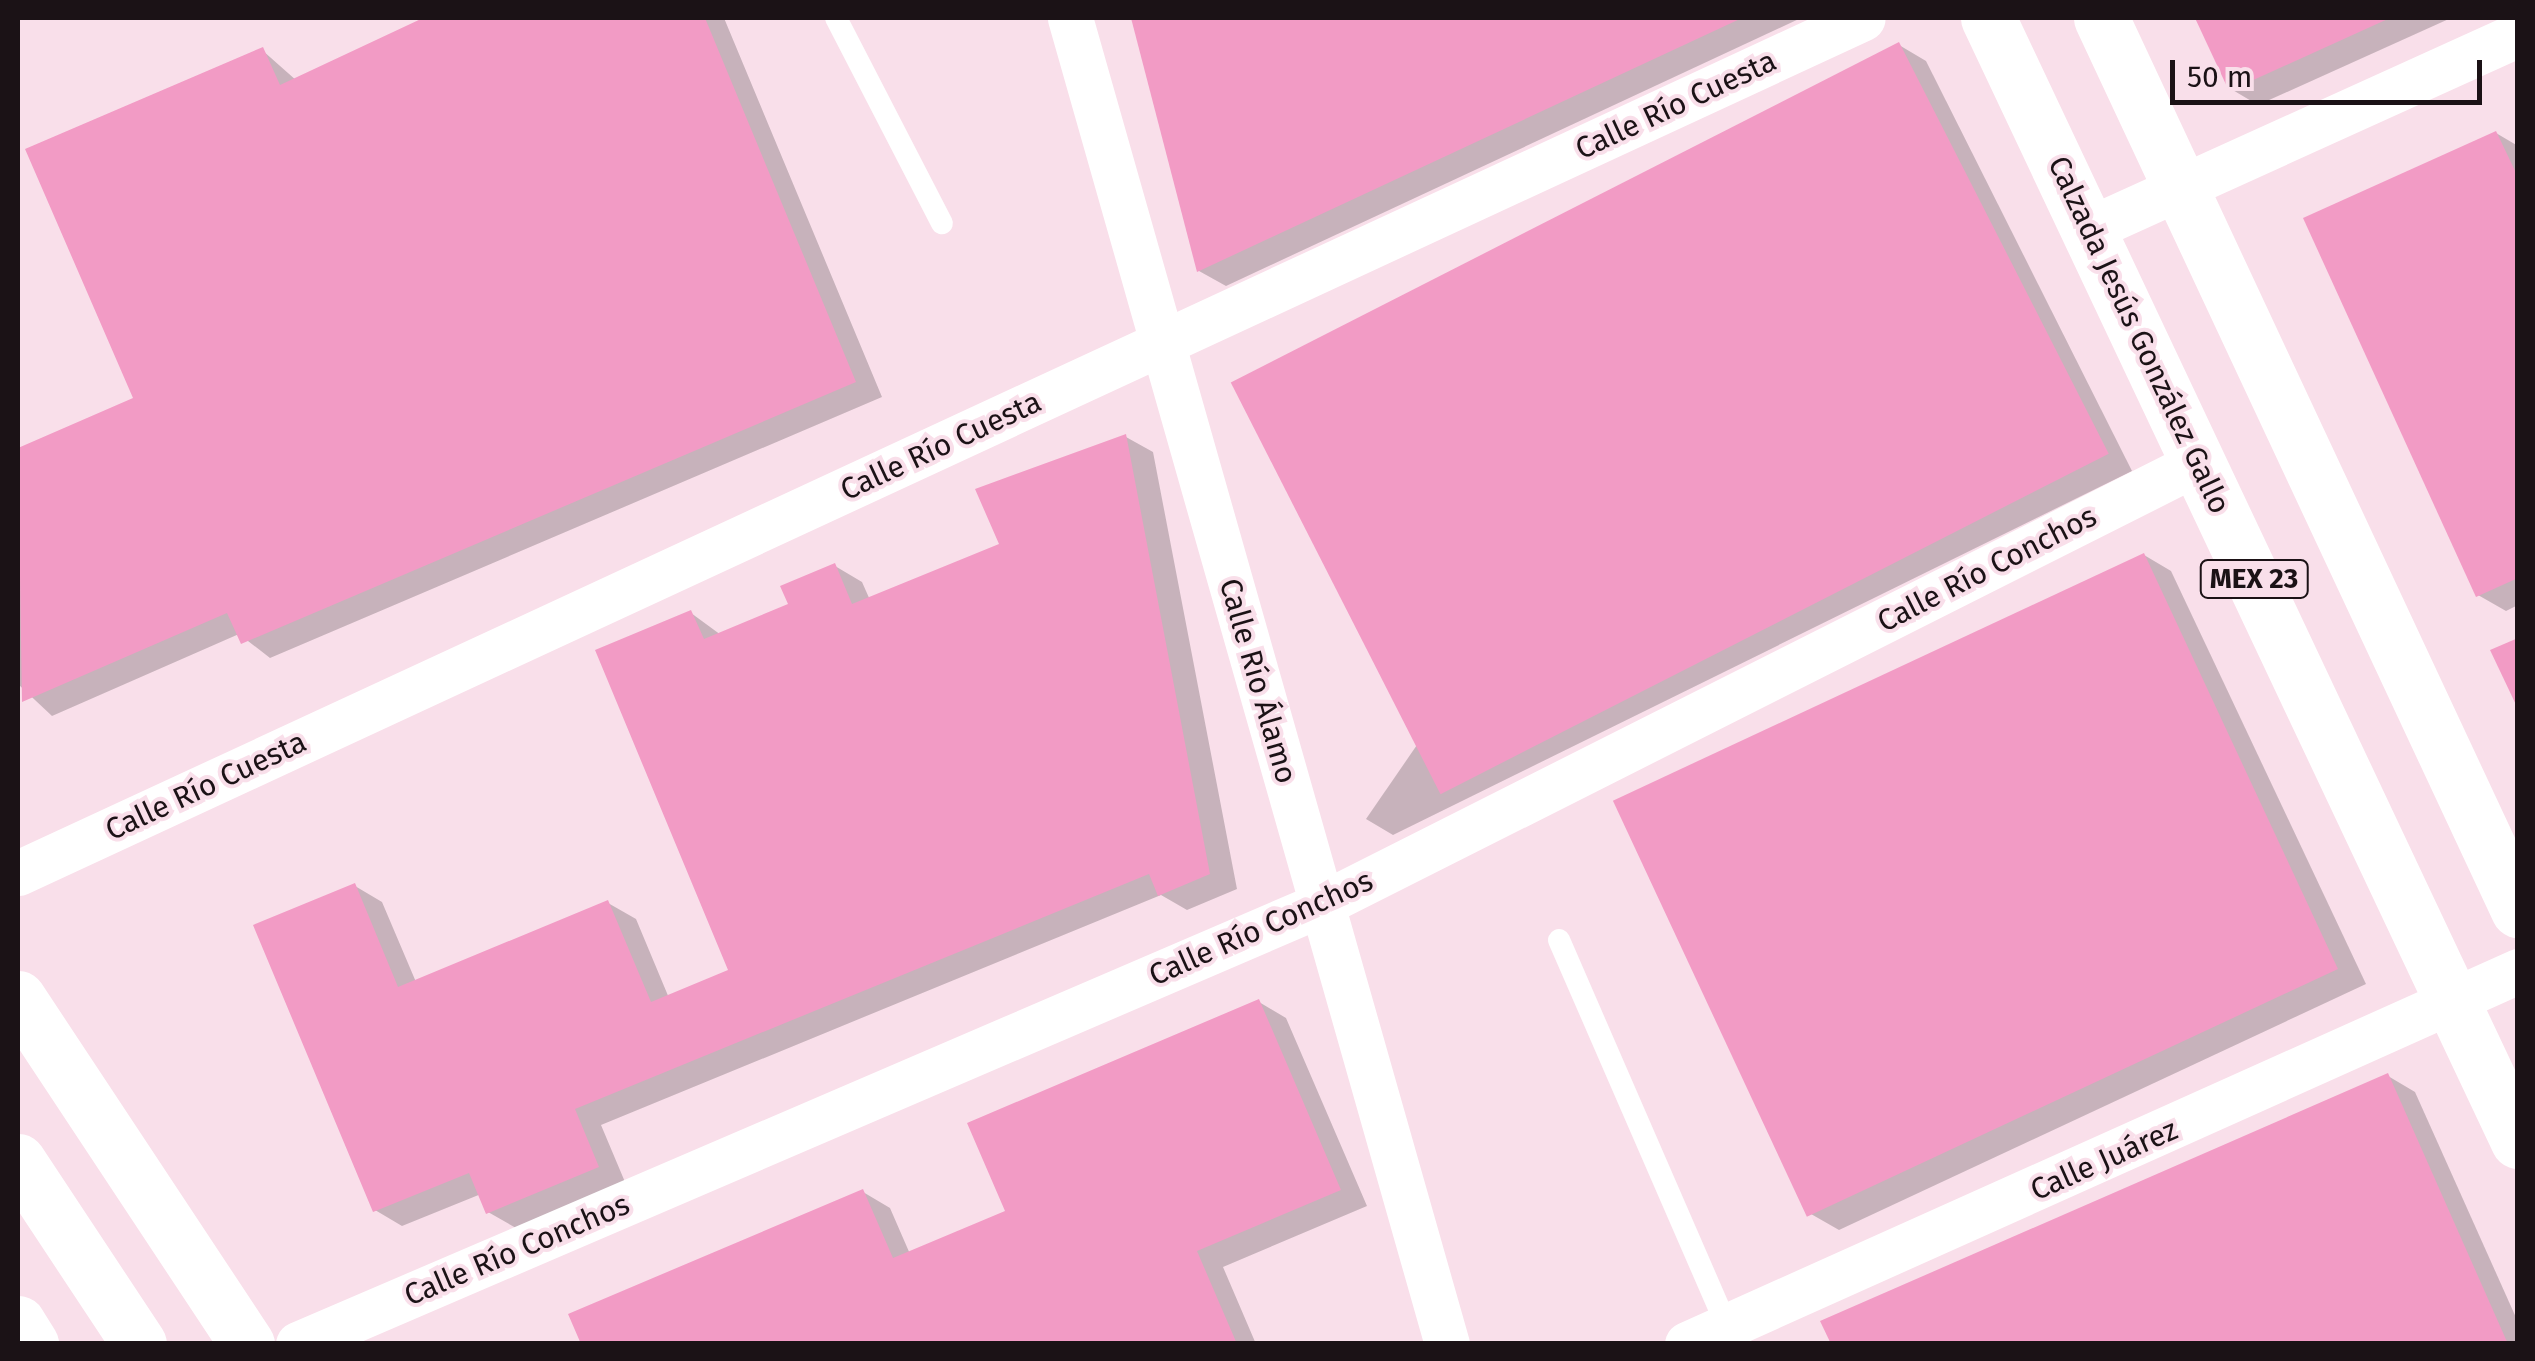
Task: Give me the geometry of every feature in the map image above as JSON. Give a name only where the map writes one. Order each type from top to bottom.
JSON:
[{"type":"main road","name":"Calzada Jesús González Gallo","points":[[1988,18],[2518,1141]]},
{"type":"main road","name":"MEX 23","points":[[2101,18],[2518,910]]},
{"type":"main road","points":[[18,998],[247,1344]]},
{"type":"main road","points":[[18,1161],[139,1344]]},
{"type":"main road","points":[[18,1323],[31,1344]]},
{"type":"street","name":"Calle Río Álamo","points":[[1070,18],[1447,1344]]},
{"type":"street","name":"Calle Río Cuesta","points":[[18,873],[1864,18]]},
{"type":"street","points":[[2088,229],[2182,191],[2518,34]]},
{"type":"street","name":"Calle Río Conchos","points":[[298,1344],[1322,904],[2199,462]]},
{"type":"street","name":"Calle Juárez","points":[[1707,1335],[2455,1006],[2518,971]]},
{"type":"lane","points":[[836,18],[942,223]]},
{"type":"lane","points":[[1559,940],[1707,1335]]},
{"type":"building","points":[[423,18],[705,18],[856,382],[241,644],[227,613],[22,702],[18,448],[133,398],[25,149],[263,47],[280,85]]},
{"type":"building","points":[[1131,18],[1742,18],[1197,272]]},
{"type":"building","points":[[2195,18],[2390,18],[2229,91]]},
{"type":"building","points":[[1899,42],[2109,454],[1440,794],[1231,382]]},
{"type":"building","points":[[2496,131],[2518,177],[2518,578],[2476,597],[2303,218]]},
{"type":"building","points":[[1126,434],[1210,874],[1158,896],[1149,874],[575,1109],[599,1167],[486,1214],[469,1173],[373,1212],[253,925],[355,883],[398,987],[608,900],[651,1002],[728,970],[595,650],[691,610],[704,639],[788,604],[780,586],[835,563],[852,604],[999,544],[975,489]]},
{"type":"building","points":[[2144,553],[2338,969],[1807,1217],[1613,801]]},
{"type":"building","points":[[2518,638],[2518,709],[2490,650]]},
{"type":"building","points":[[1259,999],[1341,1190],[1197,1251],[1237,1344],[581,1344],[568,1314],[863,1189],[893,1258],[1005,1211],[967,1123]]},
{"type":"building","points":[[2388,1073],[2508,1344],[1831,1344],[1820,1321]]}]
